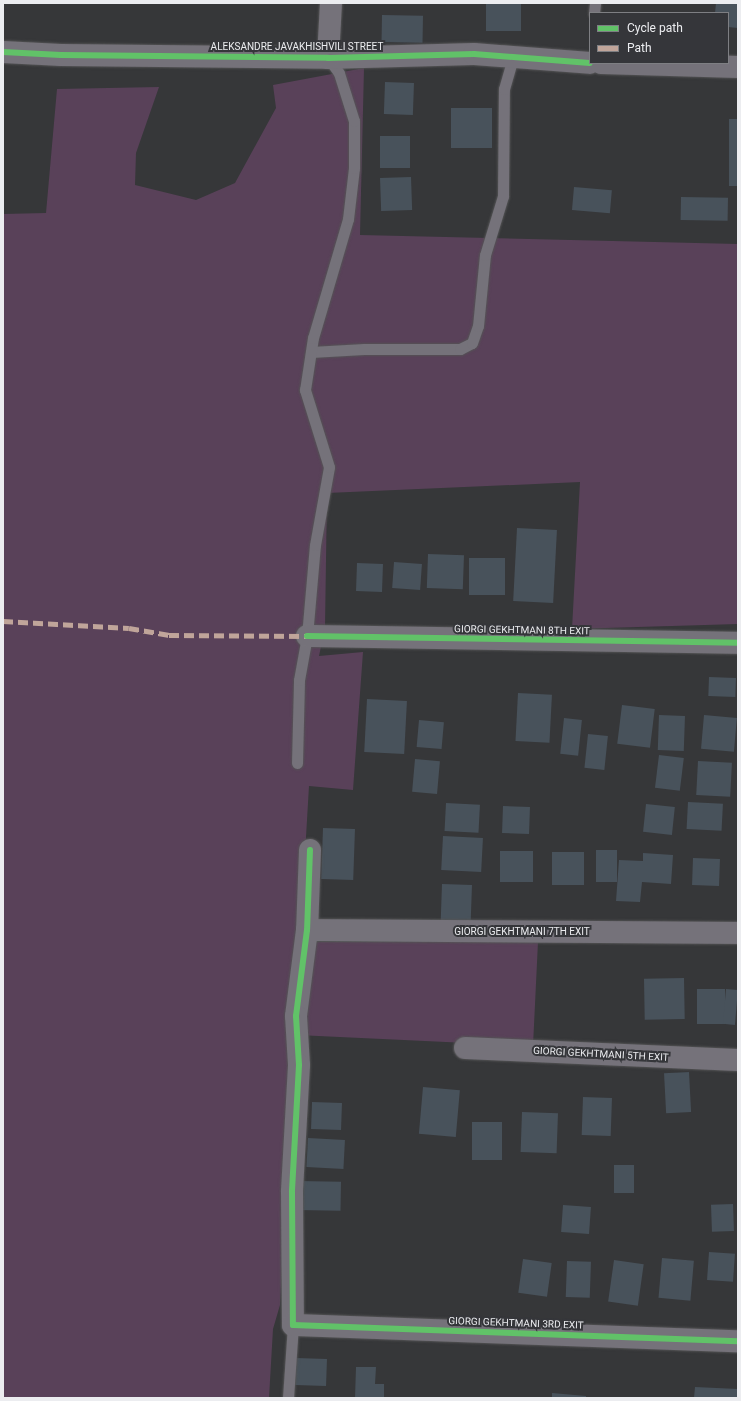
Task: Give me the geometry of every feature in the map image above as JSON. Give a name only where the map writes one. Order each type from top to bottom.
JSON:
[{"type":"street","points":[[328,58],[331,3]]},
{"type":"street","name":"ALEKSANDRE JAVAKHISHVILI STREET","points":[[3,52],[328,58],[474,54],[589,62]]},
{"type":"street","points":[[635,64],[738,67]]},
{"type":"street","name":"GIORGI GEKHTMANI 8TH EXIT","points":[[307,636],[738,643]]},
{"type":"street","points":[[293,1325],[292,1192],[299,1065],[296,1016],[307,930],[310,850]]},
{"type":"street","name":"GIORGI GEKHTMANI 7TH EXIT","points":[[307,930],[738,933]]},
{"type":"street","name":"GIORGI GEKHTMANI 5TH EXIT","points":[[465,1048],[738,1060]]},
{"type":"street","name":"GIORGI GEKHTMANI 3RD EXIT","points":[[293,1325],[738,1341]]},
{"type":"lane","points":[[311,352],[364,349],[460,349],[472,343],[478,326],[486,256],[503,196],[504,89],[513,57]]},
{"type":"lane","points":[[297,763],[299,680],[307,636],[315,545],[329,467],[305,390],[311,352],[348,219],[354,168],[354,121],[339,73],[328,58]]},
{"type":"lane","points":[[288,1398],[293,1325]]},
{"type":"shaded area","points":[[364,68],[360,235],[738,244],[738,624],[572,629],[580,482],[327,493],[325,628],[319,656],[363,652],[353,790],[309,786],[301,922],[302,942],[538,942],[533,1046],[297,1035],[293,1051],[280,1305],[273,1329],[269,1398],[3,1398],[3,214],[46,213],[57,89],[159,87],[136,153],[135,185],[196,200],[235,183],[276,108],[273,85]]},
{"type":"building","points":[[486,3],[521,3],[521,31],[486,31]]},
{"type":"building","points":[[716,3],[738,3],[738,28],[729,27],[729,12],[715,12]]},
{"type":"building","points":[[382,15],[423,16],[423,43],[382,42]]},
{"type":"building","points":[[385,82],[414,83],[413,115],[384,114]]},
{"type":"building","points":[[451,108],[492,108],[492,148],[451,148]]},
{"type":"building","points":[[729,119],[738,119],[738,186],[729,186]]},
{"type":"building","points":[[380,136],[410,136],[410,168],[380,168]]},
{"type":"building","points":[[411,177],[412,210],[381,211],[380,178]]},
{"type":"building","points":[[574,187],[612,190],[610,213],[572,210]]},
{"type":"building","points":[[681,197],[728,198],[728,221],[681,220]]},
{"type":"building","points":[[517,528],[557,530],[553,603],[513,601]]},
{"type":"building","points":[[428,554],[464,555],[463,589],[427,588]]},
{"type":"building","points":[[469,558],[505,558],[505,595],[469,595]]},
{"type":"building","points":[[394,562],[422,564],[420,590],[392,588]]},
{"type":"building","points":[[357,563],[383,564],[382,592],[356,591]]},
{"type":"building","points":[[709,677],[736,678],[735,697],[708,696]]},
{"type":"building","points":[[518,693],[552,695],[549,743],[515,741]]},
{"type":"building","points":[[367,699],[407,701],[404,754],[364,752]]},
{"type":"building","points":[[622,705],[655,709],[650,748],[617,744]]},
{"type":"building","points":[[659,715],[685,716],[684,751],[658,750]]},
{"type":"building","points":[[704,715],[737,718],[734,752],[701,749]]},
{"type":"building","points":[[564,718],[582,720],[578,756],[560,754]]},
{"type":"building","points":[[419,720],[444,722],[442,749],[417,747]]},
{"type":"building","points":[[588,734],[608,736],[604,770],[584,768]]},
{"type":"building","points":[[659,755],[684,758],[680,791],[655,788]]},
{"type":"building","points":[[415,759],[440,761],[437,794],[412,792]]},
{"type":"building","points":[[698,761],[732,763],[730,797],[696,795]]},
{"type":"building","points":[[688,802],[723,804],[722,831],[687,829]]},
{"type":"building","points":[[446,803],[480,805],[478,833],[445,831]]},
{"type":"building","points":[[646,804],[675,807],[672,835],[643,832]]},
{"type":"building","points":[[503,806],[530,807],[529,834],[502,833]]},
{"type":"building","points":[[323,828],[355,829],[353,880],[321,879]]},
{"type":"building","points":[[443,836],[483,838],[481,872],[441,870]]},
{"type":"building","points":[[596,850],[617,850],[617,882],[596,882]]},
{"type":"building","points":[[500,851],[533,851],[533,882],[500,882]]},
{"type":"building","points":[[552,852],[584,852],[584,885],[552,885]]},
{"type":"building","points":[[643,853],[673,855],[671,884],[642,882],[640,902],[616,901],[619,860],[643,861]]},
{"type":"building","points":[[693,858],[720,859],[719,886],[692,885]]},
{"type":"building","points":[[442,884],[472,885],[471,924],[441,923]]},
{"type":"building","points":[[684,978],[685,1019],[645,1020],[644,979]]},
{"type":"building","points":[[697,989],[725,989],[725,1024],[697,1024]]},
{"type":"building","points":[[726,989],[738,990],[735,1025],[723,1024]]},
{"type":"building","points":[[689,1072],[691,1112],[666,1113],[664,1073]]},
{"type":"building","points":[[423,1087],[460,1090],[456,1137],[419,1134]]},
{"type":"building","points":[[583,1097],[612,1098],[611,1136],[582,1135]]},
{"type":"building","points":[[312,1102],[342,1103],[341,1130],[311,1129]]},
{"type":"building","points":[[522,1112],[558,1113],[557,1153],[521,1152]]},
{"type":"building","points":[[472,1122],[502,1122],[502,1160],[472,1160]]},
{"type":"building","points":[[308,1138],[345,1140],[343,1169],[306,1167]]},
{"type":"building","points":[[614,1165],[634,1165],[634,1193],[614,1193]]},
{"type":"building","points":[[298,1181],[341,1182],[340,1211],[297,1210]]},
{"type":"building","points":[[733,1204],[734,1231],[712,1232],[711,1205]]},
{"type":"building","points":[[563,1205],[591,1207],[589,1234],[561,1232]]},
{"type":"building","points":[[709,1252],[735,1254],[733,1282],[707,1280]]},
{"type":"building","points":[[662,1258],[694,1261],[690,1301],[659,1298]]},
{"type":"building","points":[[523,1259],[552,1263],[547,1297],[518,1293]]},
{"type":"building","points":[[614,1260],[644,1264],[638,1306],[608,1302]]},
{"type":"building","points":[[567,1261],[591,1262],[590,1298],[566,1297]]},
{"type":"building","points":[[296,1358],[327,1359],[326,1386],[295,1385]]},
{"type":"building","points":[[356,1367],[376,1367],[375,1384],[384,1384],[384,1398],[355,1398]]},
{"type":"building","points":[[695,1387],[738,1389],[738,1398],[694,1398]]},
{"type":"building","points":[[552,1393],[586,1396],[586,1398],[552,1398]]},
{"type":"marked path","points":[[3,621],[129,628],[169,635],[307,636]]},
{"type":"cycle path","points":[[3,52],[61,55],[328,58],[474,54],[589,63]]},
{"type":"cycle path","points":[[307,636],[738,643]]},
{"type":"cycle path","points":[[310,850],[307,930],[296,1016],[299,1065],[292,1192],[293,1325],[738,1341]]}]
